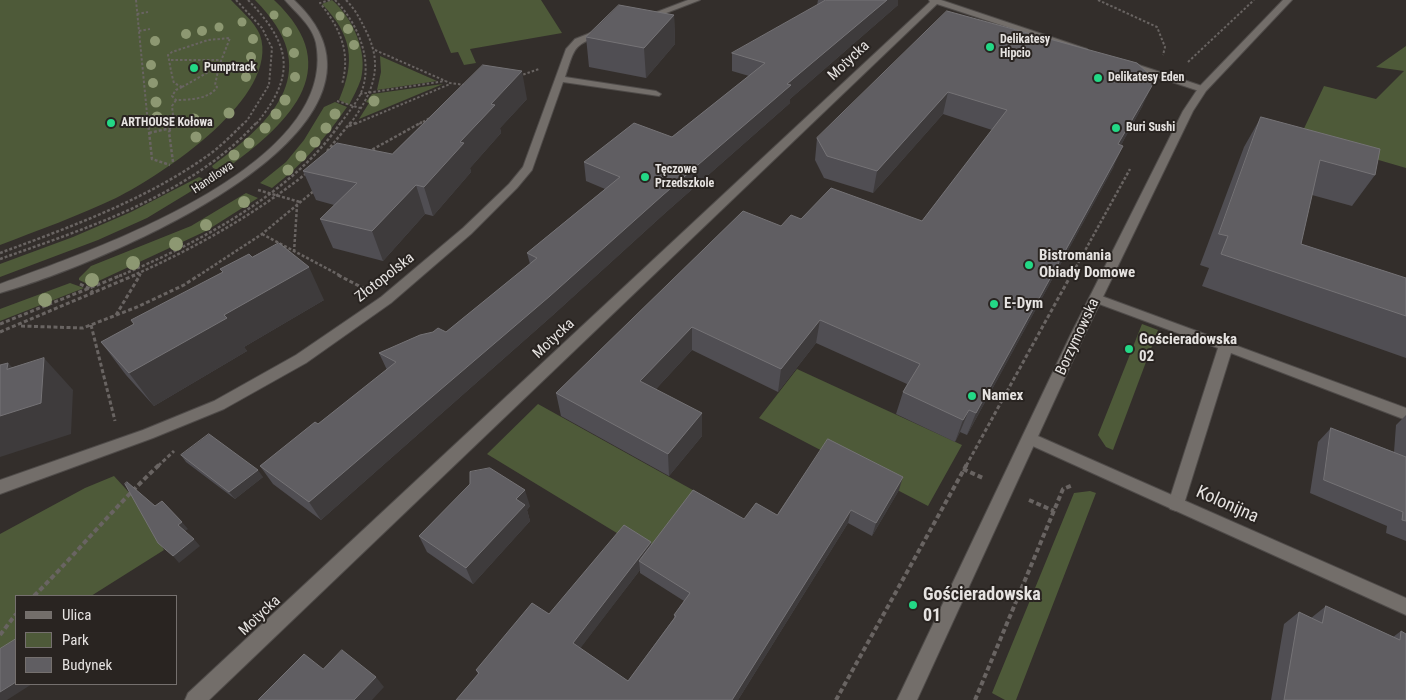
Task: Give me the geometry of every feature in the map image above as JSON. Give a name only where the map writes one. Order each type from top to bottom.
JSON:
[{"type":"street","name":"Handlowa","points":[[0,288],[111,247],[175,218],[234,181],[283,142],[301,120],[313,100],[321,77],[323,61],[319,42],[311,25],[289,0]]},
{"type":"street","points":[[629,23],[696,0]]},
{"type":"street","name":"Borzymowska","points":[[906,700],[1096,298],[1188,110],[1202,89],[1288,0]]},
{"type":"street","points":[[935,1],[1090,52]]},
{"type":"street","name":"Motycka","points":[[194,700],[935,1]]},
{"type":"street","name":"Złotopolska","points":[[0,487],[148,434],[219,405],[301,359],[386,300],[473,226],[528,168],[570,49],[578,41],[615,27]]},
{"type":"street","points":[[1118,61],[1202,89]]},
{"type":"street","points":[[559,79],[656,94]]},
{"type":"street","points":[[1096,298],[1406,414]]},
{"type":"street","points":[[1176,504],[1226,346]]},
{"type":"street","name":"Kolonijna","points":[[1031,439],[1406,608]]},
{"type":"path","points":[[136,0],[152,159],[171,164],[169,132],[174,123],[172,106],[176,100]]},
{"type":"path","points":[[0,253],[93,218],[167,182],[198,162],[243,126],[255,112],[266,94],[272,79],[272,47],[265,33],[236,0]]},
{"type":"path","points":[[0,259],[102,222],[165,192],[201,171],[262,118],[280,88],[284,62],[278,37],[264,15],[248,0]]},
{"type":"path","points":[[1098,0],[1157,27],[1165,47],[1163,55],[1159,60]]},
{"type":"path","points":[[1171,78],[1254,0]]},
{"type":"path","points":[[137,14],[148,12]]},
{"type":"path","points":[[139,31],[150,29]]},
{"type":"path","points":[[182,87],[174,83],[170,67],[171,60],[168,59],[168,55],[174,50],[216,37],[228,36],[230,40],[220,60],[220,66],[215,85],[217,87],[214,92],[192,100],[176,100],[172,96],[174,93],[220,66]]},
{"type":"path","points":[[375,50],[450,83],[467,85]]},
{"type":"path","points":[[171,60],[220,60]]},
{"type":"path","points":[[511,78],[565,61]]},
{"type":"path","points":[[360,94],[445,81]]},
{"type":"path","points":[[349,126],[450,83]]},
{"type":"path","points":[[367,153],[433,115]]},
{"type":"path","points":[[149,133],[171,128]]},
{"type":"path","points":[[836,700],[1132,166]]},
{"type":"path","points":[[18,326],[83,328],[184,286],[262,234],[321,185]]},
{"type":"path","points":[[253,188],[298,204]]},
{"type":"path","points":[[294,252],[298,204]]},
{"type":"path","points":[[262,234],[386,300]]},
{"type":"path","points":[[116,315],[141,273]]},
{"type":"path","points":[[91,325],[113,412]]},
{"type":"path","points":[[35,595],[70,560],[132,490],[176,450]]},
{"type":"path","points":[[975,700],[1063,489],[1076,484]]},
{"type":"path","points":[[0,635],[15,615]]},
{"type":"green space","name":"ARTHOUSE Kołowa","points":[[0,0],[231,0],[258,30],[262,59],[253,83],[236,108],[213,131],[161,172],[102,205],[0,245]]},
{"type":"green space","points":[[255,0],[274,0],[296,26],[307,50],[308,73],[300,95],[286,116],[267,136],[222,172],[212,166],[256,130],[272,111],[284,92],[289,71],[287,49],[276,25]]},
{"type":"green space","points":[[332,0],[340,7],[352,26],[357,36],[362,58],[363,69],[361,79],[349,105],[339,100],[348,73],[348,49],[340,27],[322,4]]},
{"type":"green space","points":[[429,0],[541,0],[562,33],[470,49],[476,63],[464,65],[458,52],[451,53]]},
{"type":"green space","points":[[1406,46],[1406,168],[1300,137],[1324,86],[1376,99],[1404,71],[1376,67]]},
{"type":"green space","points":[[380,56],[437,81],[377,90],[381,72]]},
{"type":"green space","points":[[443,84],[359,119],[369,103],[366,102],[372,94]]},
{"type":"green space","points":[[335,102],[347,107],[313,150],[272,188],[260,183],[286,162],[304,140],[324,107]]},
{"type":"green space","points":[[199,177],[208,181],[147,218],[98,240],[0,277],[0,264],[73,237],[131,212]]},
{"type":"green space","points":[[246,193],[258,198],[206,231],[90,285],[79,280],[91,266],[191,226]]},
{"type":"green space","points":[[70,283],[84,288],[0,321],[0,309]]},
{"type":"green space","points":[[1142,324],[1158,330],[1113,450],[1106,447],[1098,435]]},
{"type":"green space","points":[[797,369],[962,445],[928,506],[759,418]]},
{"type":"green space","points":[[538,404],[700,494],[653,555],[487,454]]},
{"type":"green space","points":[[114,476],[136,500],[164,550],[93,595],[15,595],[15,644],[0,653],[0,534],[85,488]]},
{"type":"green space","points":[[1090,491],[1096,493],[1016,700],[1005,700],[992,693],[1074,493]]},
{"type":"building","points":[[826,0],[887,0],[787,84],[791,85],[663,195],[550,296],[309,502],[260,466],[315,422],[318,424],[396,362],[379,353],[420,335],[433,332],[438,328],[446,332],[537,258],[527,253],[620,177],[584,162],[634,123],[672,137],[765,63],[732,53]]},
{"type":"building","points":[[619,5],[674,15],[644,48],[586,37]]},
{"type":"building","points":[[947,11],[1137,63],[1147,72],[1153,84],[1118,144],[1123,146],[976,413],[969,410],[963,420],[903,392],[920,364],[820,320],[781,369],[692,327],[640,381],[702,413],[668,454],[556,393],[743,211],[781,226],[791,215],[801,219],[831,188],[922,221],[1007,110],[948,92],[877,171],[827,156],[817,138]]},
{"type":"building","points":[[483,65],[522,71],[491,104],[495,105],[460,142],[464,143],[424,187],[416,185],[372,231],[320,219],[357,183],[303,171],[337,143],[392,154]]},
{"type":"building","points":[[1261,117],[1380,149],[1375,175],[1320,160],[1301,244],[1406,278],[1406,316],[1221,254],[1228,236],[1219,234]]},
{"type":"building","points":[[279,243],[309,267],[224,315],[227,318],[129,373],[101,342],[134,324],[131,320],[223,272],[220,269],[249,254],[252,257]]},
{"type":"building","points":[[44,358],[41,403],[0,416],[0,365],[8,363],[7,369]]},
{"type":"building","points":[[1331,428],[1406,457],[1406,521],[1402,520],[1403,512],[1324,480]]},
{"type":"building","points":[[209,434],[258,470],[229,492],[181,455]]},
{"type":"building","points":[[828,439],[903,477],[876,523],[851,510],[732,700],[456,700],[479,673],[476,670],[532,603],[549,614],[624,525],[651,542],[573,643],[628,681],[676,616],[674,615],[690,593],[639,561],[693,490],[744,519],[756,503],[777,515]]},
{"type":"building","points":[[490,468],[525,490],[516,499],[525,505],[466,568],[419,536],[470,484],[470,472]]},
{"type":"building","points":[[127,482],[155,506],[162,501],[182,522],[178,525],[194,539],[173,556],[158,543],[125,484]]},
{"type":"building","points":[[1326,606],[1400,640],[1401,631],[1406,634],[1406,700],[1284,700],[1299,612],[1322,623]]},
{"type":"building","points":[[15,640],[15,683],[0,692],[0,649]]},
{"type":"building","points":[[342,650],[376,677],[354,700],[258,700],[304,654],[323,669]]},
{"type":"place","name":"Delikatesy Hipcio","points":[[990,47]]},
{"type":"place","name":"Pumptrack","points":[[194,68]]},
{"type":"place","name":"Delikatesy Eden","points":[[1098,78]]},
{"type":"place","name":"ARTHOUSE Kołowa","points":[[111,123]]},
{"type":"place","name":"Buri Sushi","points":[[1116,128]]},
{"type":"place","name":"Tęczowe Przedszkole","points":[[645,177]]},
{"type":"place","name":"Bistromania Obiady Domowe","points":[[1029,265]]},
{"type":"place","name":"E-Dym","points":[[994,304]]},
{"type":"place","name":"Gościeradowska 02","points":[[1129,349]]},
{"type":"place","name":"Namex","points":[[972,396]]},
{"type":"place","name":"Gościeradowska 01","points":[[913,605]]}]
